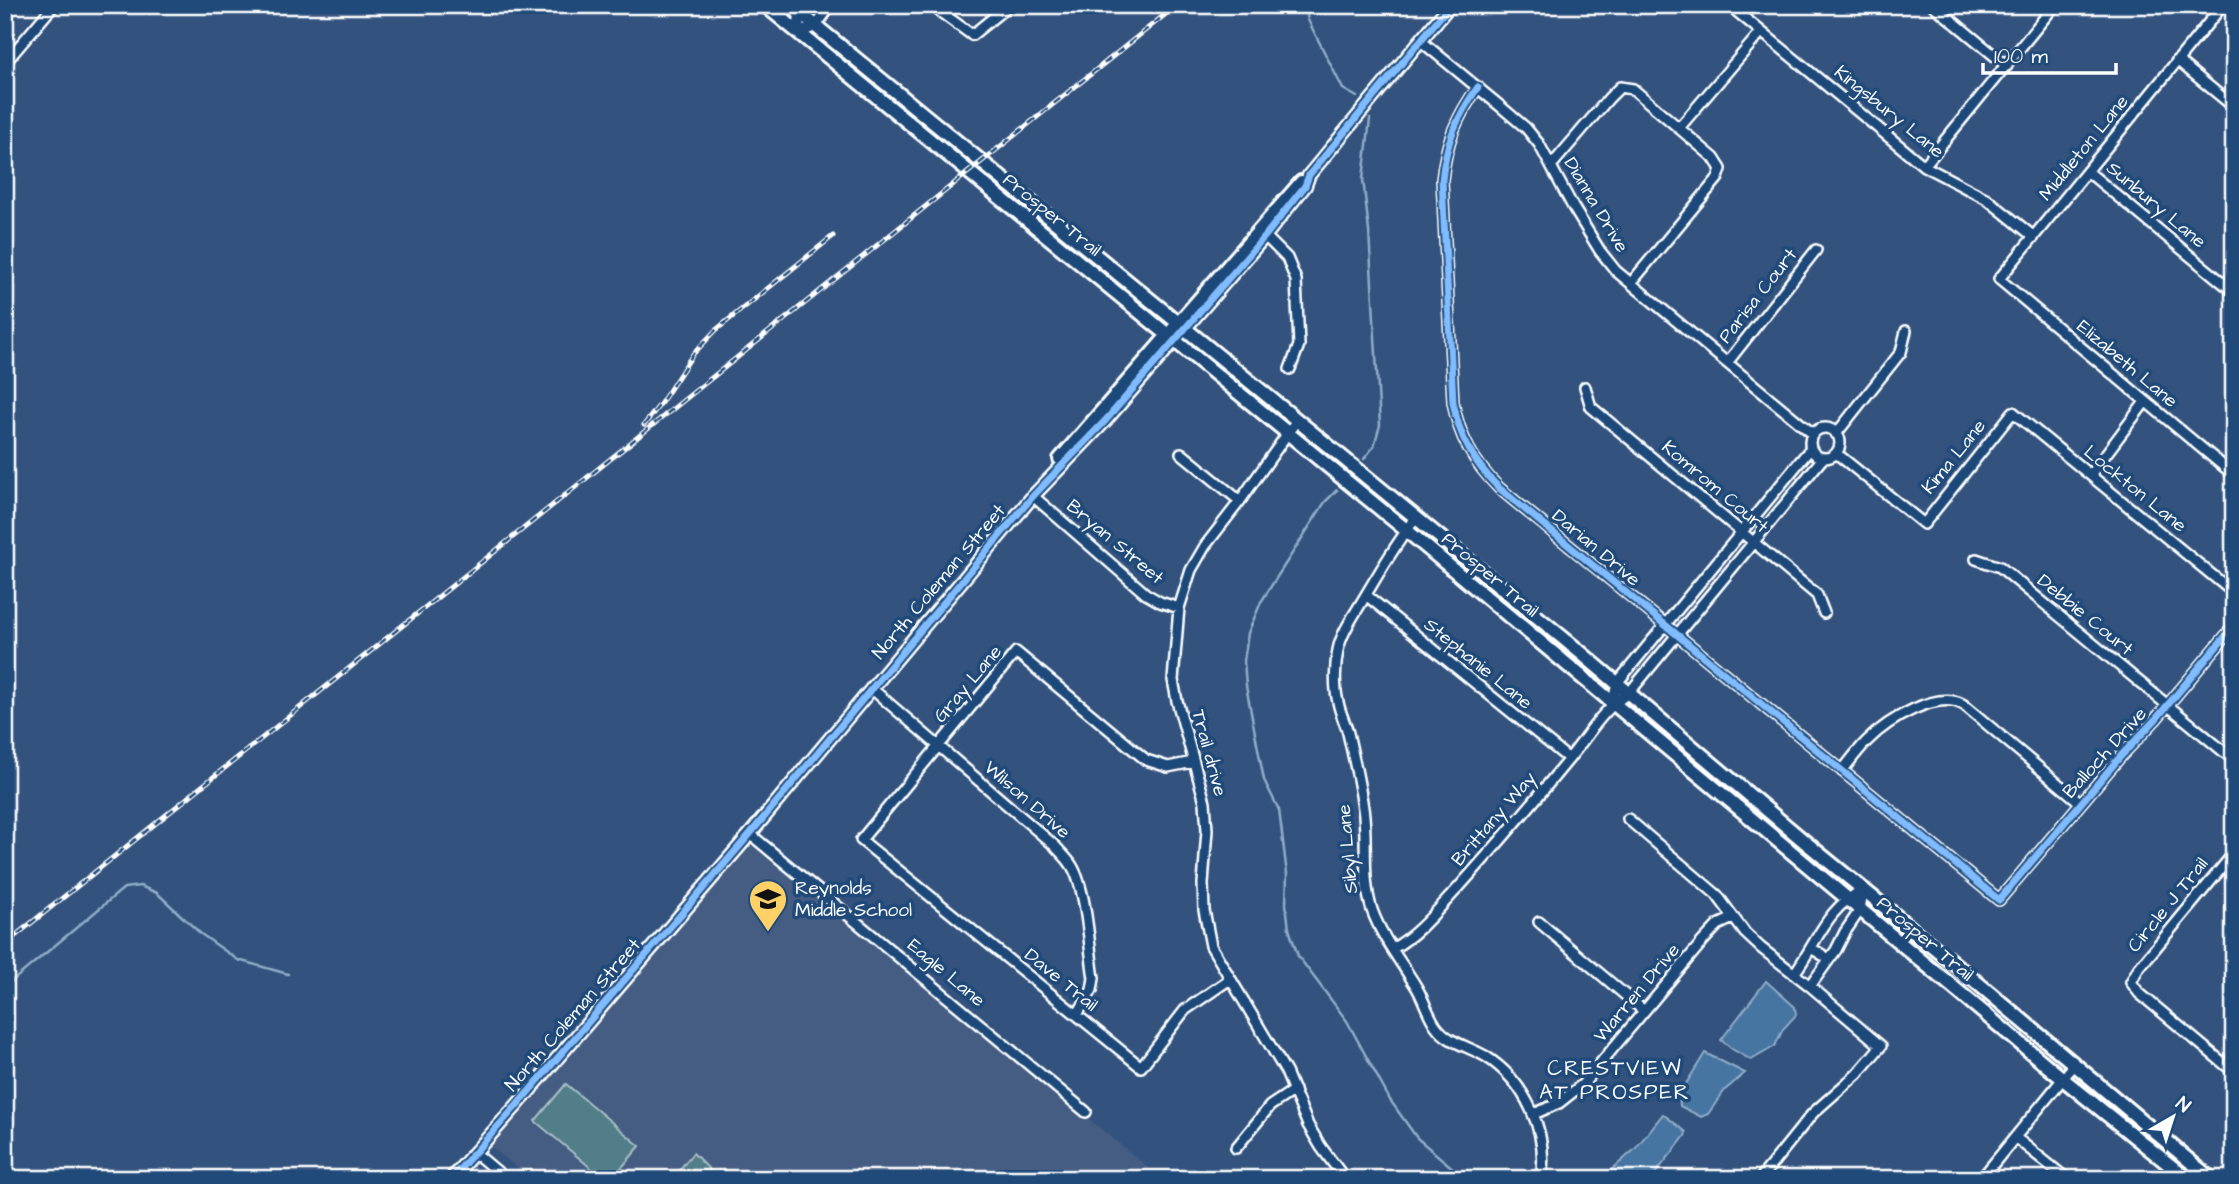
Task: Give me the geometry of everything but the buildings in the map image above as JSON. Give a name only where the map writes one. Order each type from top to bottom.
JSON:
[{"type":"main road","name":"Prosper Trail","points":[[765,5],[1406,530],[2063,1079],[2187,1179]]},
{"type":"main road","name":"Prosper Trail","points":[[797,8],[1180,326],[1617,683],[2211,1179]]},
{"type":"street","points":[[5,63],[54,5]]},
{"type":"street","points":[[797,8],[799,33],[816,26],[831,5]]},
{"type":"street","points":[[931,5],[972,35],[1009,5]]},
{"type":"street","name":"North Coleman Street","points":[[451,1179],[750,834],[1033,496],[1106,420],[1285,198],[1309,175],[1450,5]]},
{"type":"street","name":"Kingsbury Lane","points":[[1729,5],[1924,166],[1987,199],[2034,237]]},
{"type":"street","points":[[1933,5],[2007,65]]},
{"type":"street","points":[[1924,166],[2055,5]]},
{"type":"street","name":"Middleton Lane","points":[[1999,279],[2223,5]]},
{"type":"street","points":[[1679,128],[1761,32]]},
{"type":"street","name":"Dianna Drive","points":[[1421,41],[1526,128],[1539,144],[1600,251],[1616,271],[1813,434]]},
{"type":"street","points":[[2177,61],[2234,107]]},
{"type":"street","points":[[1551,166],[1620,87],[1633,89],[1714,158],[1721,169],[1718,178],[1631,284]]},
{"type":"street","name":"Darian Drive","points":[[1478,88],[1462,110],[1453,129],[1447,146],[1442,180],[1453,401],[1461,435],[1475,462],[1499,488],[1999,900]]},
{"type":"street","name":"Sunbury Lane","points":[[2087,171],[2234,292]]},
{"type":"street","name":"North Coleman Street","points":[[1180,326],[1265,236],[1305,186],[1309,175]]},
{"type":"street","points":[[1265,236],[1287,258],[1296,280],[1299,345],[1290,369]]},
{"type":"street","name":"Parisa Court","points":[[1727,363],[1816,250]]},
{"type":"street","name":"Elizabeth Lane","points":[[1999,279],[2234,475]]},
{"type":"street","points":[[1836,434],[1901,352],[1906,331]]},
{"type":"street","name":"Komrom Court","points":[[1585,387],[1591,407],[1817,595],[1824,612]]},
{"type":"street","points":[[2090,475],[2145,401]]},
{"type":"street","name":"Lockton Lane","points":[[2013,412],[2234,593]]},
{"type":"street","name":"Kima Lane","points":[[1836,453],[1924,524],[2013,412]]},
{"type":"street","name":"Trail drive","points":[[1297,420],[1205,546],[1191,570],[1179,607],[1173,680],[1205,802],[1207,830],[1204,910],[1211,946],[1286,1072],[1308,1125],[1345,1179]]},
{"type":"street","points":[[1822,428],[1832,430],[1836,434],[1840,443],[1832,457],[1823,458],[1813,453],[1813,434],[1822,428]]},
{"type":"street","name":"Brittany Way","points":[[1613,702],[1617,683],[1811,448]]},
{"type":"street","points":[[1181,453],[1240,501]]},
{"type":"street","name":"Brittany Way","points":[[1392,949],[1406,942],[1420,929],[1480,863],[1569,759],[1613,702],[1629,693],[1823,458]]},
{"type":"street","name":"Bryan Street","points":[[1033,496],[1146,594],[1160,602],[1179,607]]},
{"type":"street","name":"Sibyl Lane","points":[[1416,518],[1366,595],[1338,649],[1337,701],[1347,730],[1359,783],[1364,816],[1368,894],[1373,912],[1392,949],[1418,989],[1438,1029],[1454,1042],[1486,1057],[1515,1082],[1534,1114],[1542,1157],[1541,1179]]},
{"type":"street","name":"Debbie Court","points":[[1976,559],[2000,567],[2234,761]]},
{"type":"street","name":"Stephanie Lane","points":[[1366,595],[1569,759]]},
{"type":"street","name":"Balloch Drive","points":[[1999,900],[2234,626]]},
{"type":"street","name":"Gray Lane","points":[[861,840],[1016,652],[1146,760],[1168,767],[1193,762]]},
{"type":"street","name":"Wilson Drive","points":[[871,688],[1055,846],[1071,863],[1082,894],[1094,978],[1093,990],[1077,1015]]},
{"type":"street","points":[[1842,771],[1869,739],[1893,721],[1927,704],[1944,699],[1956,700],[2081,803]]},
{"type":"street","points":[[1628,819],[1717,895],[1745,933],[1881,1046],[1857,1074],[1813,1113],[1760,1179]]},
{"type":"street","name":"Eagle Lane","points":[[750,834],[1086,1112]]},
{"type":"street","name":"Dave Trail","points":[[861,840],[1141,1067],[1185,1010],[1230,979]]},
{"type":"street","name":"Circle J Trail","points":[[2234,853],[2138,969],[2131,982],[2139,993],[2234,1072]]},
{"type":"street","points":[[1794,974],[1831,914],[1846,898],[1863,890]]},
{"type":"street","points":[[1810,986],[1860,910],[1863,890]]},
{"type":"street","name":"Warren Drive","points":[[1534,1114],[1559,1103],[1583,1084],[1703,941],[1718,925],[1733,918]]},
{"type":"street","points":[[1539,922],[1644,1011]]},
{"type":"street","points":[[1811,948],[1829,959]]},
{"type":"street","points":[[1982,1179],[2074,1065]]},
{"type":"street","points":[[1236,1148],[1270,1106],[1294,1090]]},
{"type":"street","points":[[2016,1138],[2067,1179]]},
{"type":"street","points":[[474,1153],[506,1179]]},
{"type":"shaded area","name":"Reynolds Middle School","points":[[749,845],[759,849],[1162,1179],[531,1179],[490,1146]]},
{"type":"shaded area","points":[[1766,981],[1795,1007],[1796,1015],[1783,1029],[1775,1046],[1751,1060],[1721,1040]]},
{"type":"shaded area","points":[[1705,1053],[1745,1073],[1725,1090],[1708,1114],[1701,1117],[1680,1106],[1679,1095]]},
{"type":"shaded area","points":[[1663,1114],[1686,1132],[1651,1179],[1608,1179],[1608,1173],[1635,1149]]},
{"type":"green space","points":[[566,1084],[640,1146],[612,1179],[604,1179],[535,1121]]},
{"type":"green space","points":[[693,1153],[709,1169],[715,1179],[672,1179]]},
{"type":"waterway","points":[[1305,5],[1308,20],[1343,89],[1357,97]]},
{"type":"waterway","points":[[1364,459],[1374,446],[1380,425],[1369,231],[1363,179],[1370,119]]},
{"type":"waterway","points":[[1337,490],[1325,502],[1261,602],[1248,633],[1244,661],[1246,686],[1264,780],[1279,810],[1287,874],[1289,929],[1298,956],[1347,1021],[1390,1100],[1417,1138],[1455,1170],[1458,1179]]},
{"type":"waterway","points":[[5,987],[124,888],[140,886],[157,893],[201,934],[238,960],[288,974]]},
{"type":"railway","points":[[5,944],[1177,5]]},
{"type":"railway","points":[[644,425],[693,354],[716,330],[833,236]]},
{"type":"cycle path","points":[[451,1179],[750,834],[1033,496],[1106,420],[1265,236],[1305,186],[1309,175],[1450,5]]},
{"type":"cycle path","points":[[1478,87],[1453,131],[1442,180],[1453,402],[1459,427],[1475,459],[1499,488],[1999,900],[2234,626]]},
{"type":"place","name":"Reynolds Middle School","points":[[768,933]]},
{"type":"district","name":"CRESTVIEW AT PROSPER","points":[[1615,1080]]}]
